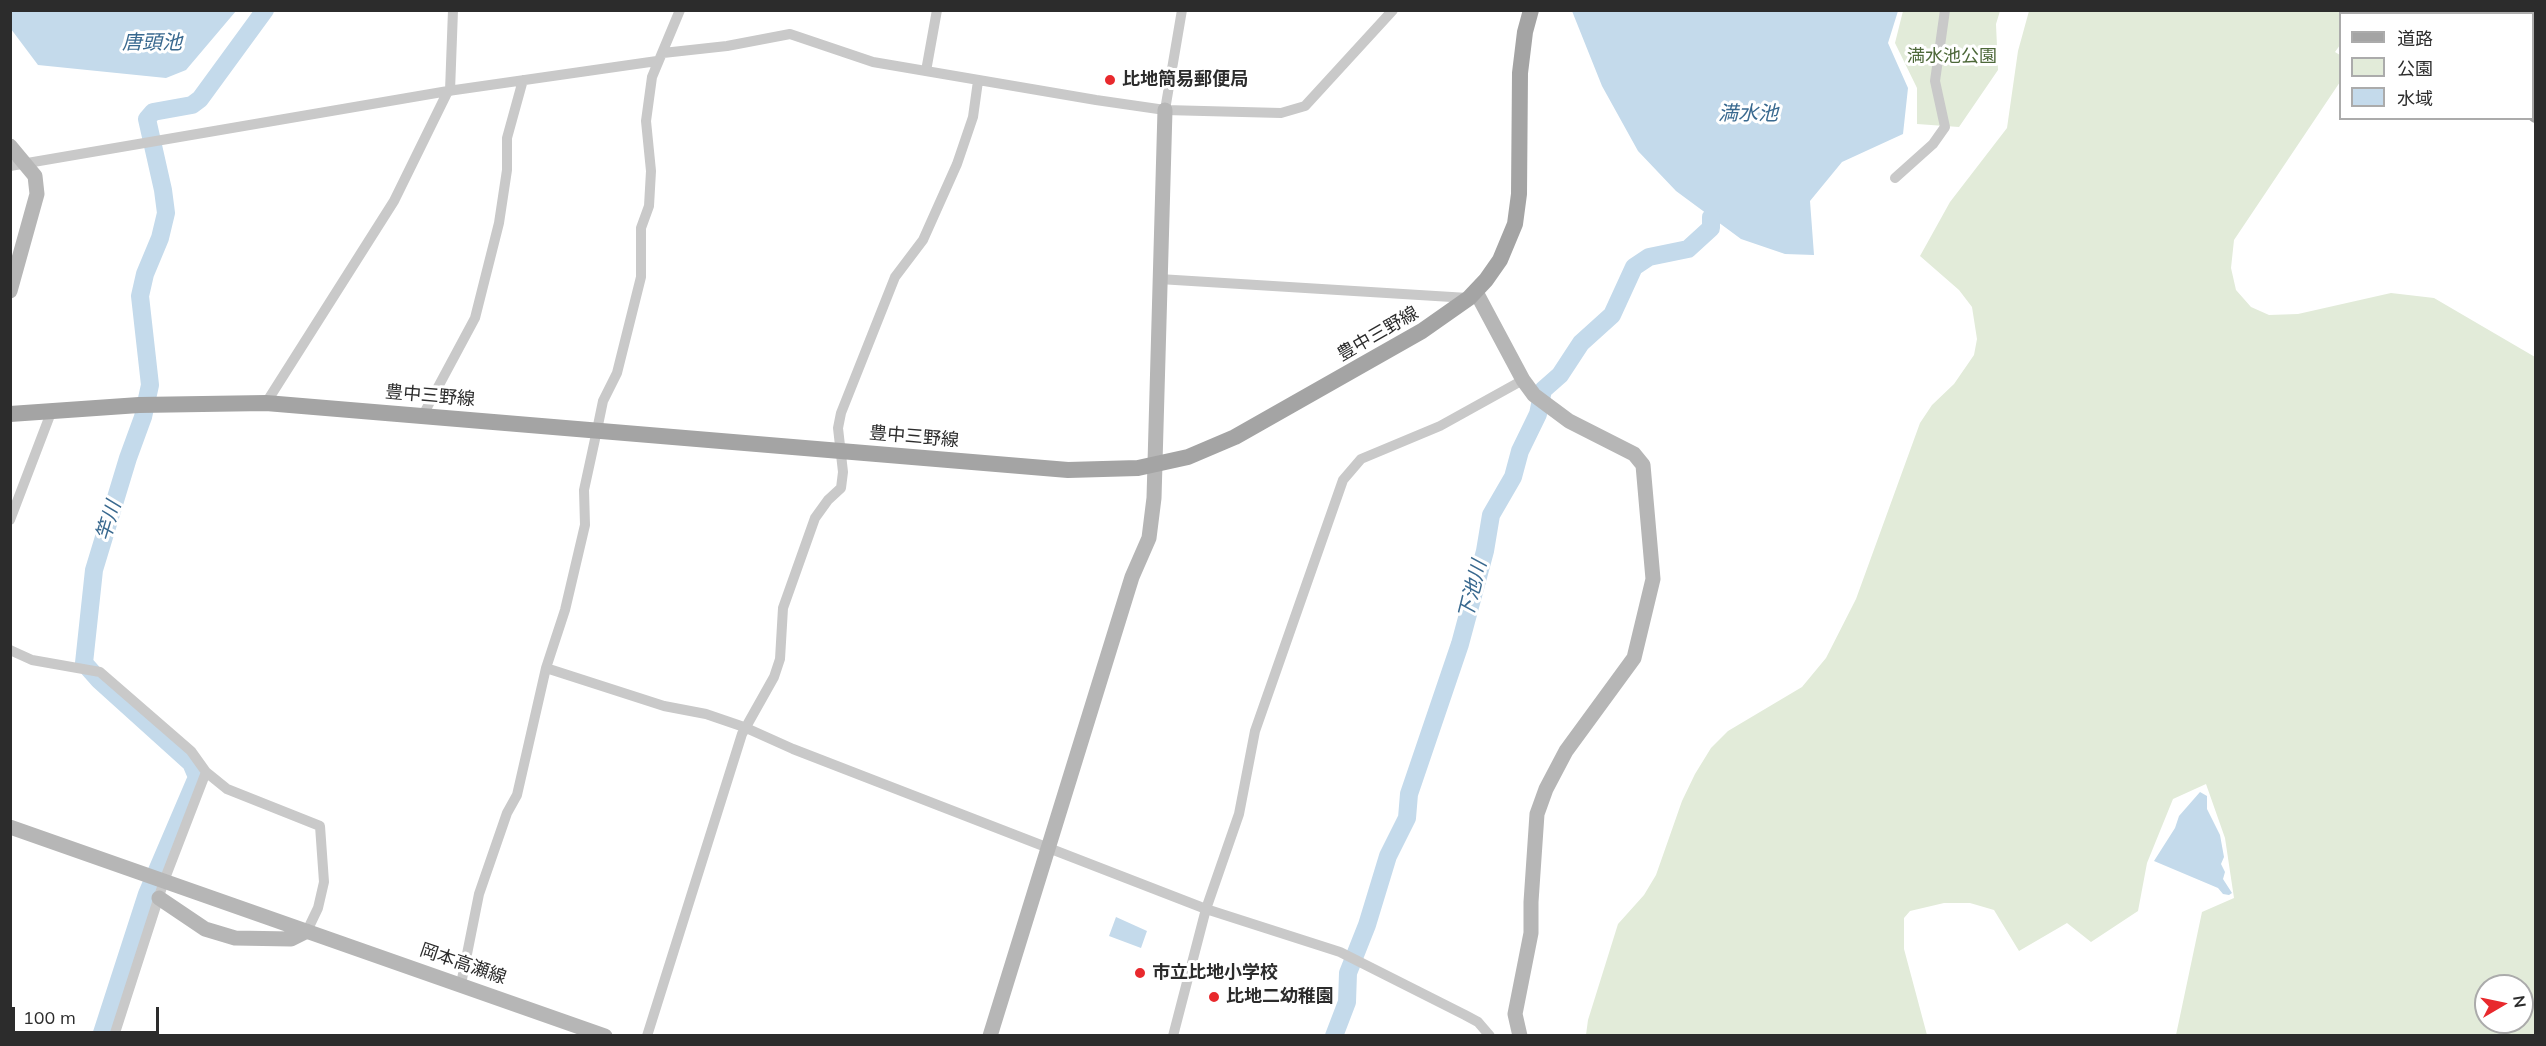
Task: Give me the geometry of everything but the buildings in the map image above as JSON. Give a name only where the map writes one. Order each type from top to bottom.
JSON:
[{"type":"main road","name":"豊中三野線","points":[[10,414],[147,405],[266,403],[1068,470],[1098,471],[1155,465],[1188,457],[1235,437],[1422,331],[1472,295],[1500,260],[1515,224],[1520,194],[1520,73],[1525,32],[1531,10]]},
{"type":"street","points":[[266,403],[394,201],[449,91],[453,10]]},
{"type":"street","points":[[461,984],[479,894],[507,813],[517,795],[546,668],[565,610],[585,525],[584,490],[603,401],[617,373],[641,277],[641,228],[649,206],[651,171],[646,120],[652,77],[680,10]]},
{"type":"street","points":[[926,71],[937,10]]},
{"type":"street","points":[[990,1035],[1132,578],[1149,538],[1155,465],[1166,110],[1182,10]]},
{"type":"street","points":[[10,166],[790,34],[873,62],[978,81],[1166,110],[1281,113],[1305,106],[1393,10]]},
{"type":"street","points":[[1895,178],[1934,144],[1945,127],[1935,81],[1945,10]]},
{"type":"street","points":[[423,415],[475,318],[500,223],[507,170],[507,138],[523,80]]},
{"type":"street","points":[[647,1035],[744,727],[774,677],[780,659],[783,608],[815,518],[828,500],[841,488],[841,451],[838,428],[841,413],[895,277],[922,240],[957,164],[973,117],[978,81]]},
{"type":"street","points":[[10,146],[26,164],[37,182],[37,194],[10,291]]},
{"type":"street","points":[[1160,279],[1472,295],[1534,395],[1560,415],[1600,439],[1634,454],[1643,465],[1653,579],[1634,658],[1566,751],[1546,789],[1537,814],[1531,902],[1532,933],[1515,1014],[1520,1035]]},
{"type":"street","points":[[1173,1035],[1206,909],[1239,814],[1255,731],[1343,480],[1361,459],[1440,426],[1523,380]]},
{"type":"street","points":[[10,520],[52,410]]},
{"type":"street","points":[[10,650],[32,660],[100,672],[191,751],[207,772],[227,789],[320,826],[324,882],[318,908],[307,931],[291,939],[235,938],[205,929],[159,898]]},
{"type":"street","points":[[546,668],[664,706],[706,714],[744,727],[793,749],[1206,909],[1340,952],[1478,1022],[1490,1035]]},
{"type":"street","points":[[114,1035],[164,881],[207,772]]},
{"type":"street","name":"岡本高瀬線","points":[[10,827],[605,1035]]},
{"type":"green space","points":[[2378,10],[2380,12],[2339,12],[2339,46],[2335,52],[2339,54],[2339,83],[2234,240],[2231,268],[2236,290],[2251,307],[2269,315],[2298,314],[2391,293],[2434,298],[2535,357],[2535,1035],[2176,1035],[2202,912],[2234,898],[2225,838],[2206,784],[2173,799],[2147,863],[2138,911],[2091,942],[2067,923],[2019,951],[1994,910],[1970,903],[1944,903],[1910,911],[1904,918],[1904,949],[1927,1035],[1586,1035],[1588,1020],[1618,924],[1644,895],[1656,875],[1682,801],[1695,774],[1711,748],[1728,731],[1802,687],[1826,658],[1856,599],[1920,423],[1932,405],[1954,384],[1974,355],[1977,339],[1972,307],[1959,290],[1920,256],[1950,202],[2007,128],[2018,51],[2029,11]]},
{"type":"green space","name":"満水池公園","points":[[1903,11],[2000,11],[1996,24],[1998,70],[1959,127],[1917,124],[1917,88],[1895,43]]},
{"type":"water","name":"唐頭池","points":[[10,11],[236,11],[186,70],[166,78],[38,65],[11,29]]},
{"type":"water","name":"満水池","points":[[1572,11],[1898,11],[1888,43],[1908,88],[1903,134],[1842,162],[1810,201],[1814,255],[1785,254],[1741,239],[1676,191],[1638,151],[1602,86]]},
{"type":"water","points":[[2200,792],[2207,796],[2207,809],[2220,835],[2224,857],[2221,864],[2225,872],[2223,879],[2232,893],[2229,895],[2223,894],[2218,888],[2154,861],[2175,828],[2179,816]]},
{"type":"water","points":[[1116,917],[1147,931],[1141,948],[1109,936]]},
{"type":"waterway","name":"竿川","points":[[101,1036],[147,894],[197,777],[191,763],[99,680],[84,663],[94,570],[143,417],[150,385],[140,296],[145,274],[160,238],[166,213],[147,119],[153,112],[192,105],[200,99],[265,10]]},
{"type":"waterway","name":"下池川","points":[[1334,1036],[1347,1002],[1348,973],[1367,925],[1388,856],[1407,818],[1409,794],[1460,644],[1485,551],[1491,515],[1513,477],[1520,451],[1538,414],[1543,390],[1560,375],[1581,343],[1612,315],[1634,267],[1649,257],[1688,249],[1711,228],[1711,217]]},
{"type":"place","name":"比地簡易郵便局","points":[[1110,80]]},
{"type":"place","name":"市立比地小学校","points":[[1140,973]]},
{"type":"place","name":"比地二幼稚園","points":[[1214,997]]}]
